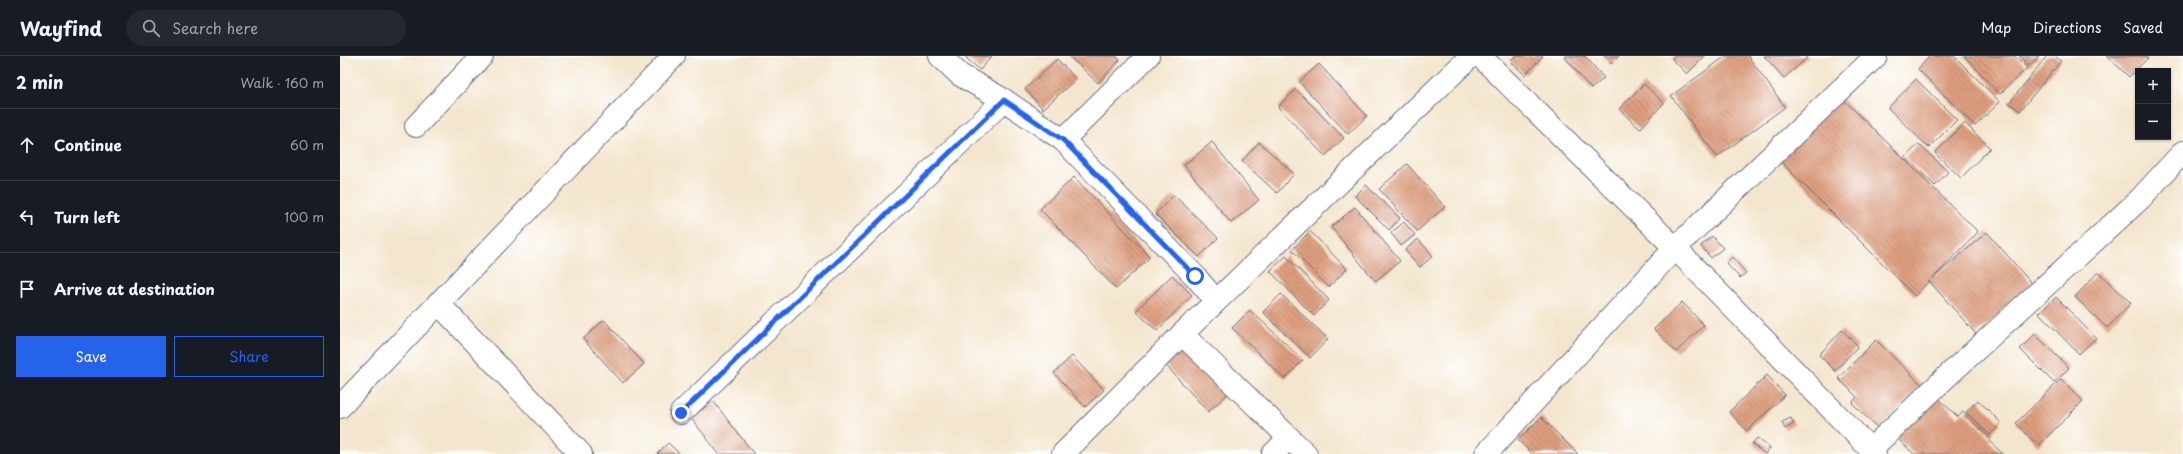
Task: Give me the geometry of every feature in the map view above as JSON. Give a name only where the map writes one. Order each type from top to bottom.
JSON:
[{"type":"street","points":[[416,126],[482,56]]},
{"type":"street","points":[[342,402],[674,56]]},
{"type":"street","points":[[940,56],[960,75],[1004,100],[1063,140],[1195,276],[1216,301]]},
{"type":"street","points":[[1063,140],[1148,56]]},
{"type":"street","points":[[1063,454],[1182,334],[1471,56]]},
{"type":"street","points":[[1480,56],[1675,248],[1872,452],[1942,380],[2140,199],[2183,152]]},
{"type":"street","points":[[1486,454],[1675,248],[1876,56]]},
{"type":"street","points":[[681,413],[1004,100]]},
{"type":"street","points":[[438,303],[581,454]]},
{"type":"street","points":[[1182,334],[1306,454]]},
{"type":"street","points":[[1273,454],[1289,438]]},
{"type":"building","points":[[967,56],[992,56],[980,70],[966,58]]},
{"type":"building","points":[[1116,56],[1120,60],[1098,83],[1070,57]]},
{"type":"building","points":[[1515,56],[1543,56],[1525,75],[1510,61]]},
{"type":"building","points":[[1564,56],[1585,56],[1604,78],[1591,89]]},
{"type":"building","points":[[1603,56],[1619,56],[1611,64]]},
{"type":"building","points":[[1674,56],[1705,56],[1687,74],[1672,59]]},
{"type":"building","points":[[1726,56],[1748,56],[1785,107],[1717,157],[1671,96]]},
{"type":"building","points":[[1764,56],[1809,56],[1784,78]]},
{"type":"building","points":[[1930,56],[1954,56],[2000,102],[1975,126],[1918,69]]},
{"type":"building","points":[[1964,56],[2015,56],[2027,68],[2000,94]]},
{"type":"building","points":[[2019,56],[2039,56],[2029,66]]},
{"type":"building","points":[[2047,56],[2055,56],[2061,61],[2020,111],[2009,103]]},
{"type":"building","points":[[2107,56],[2146,56],[2148,58],[2138,68],[2135,68],[2135,71],[2129,77]]},
{"type":"building","points":[[1057,59],[1076,79],[1043,109],[1025,89]]},
{"type":"building","points":[[1319,64],[1367,116],[1348,134],[1299,82]]},
{"type":"building","points":[[1916,79],[1957,120],[1929,148],[1888,108]]},
{"type":"building","points":[[1644,84],[1664,103],[1640,129],[1619,109]]},
{"type":"building","points":[[1296,89],[1344,138],[1325,156],[1278,107]]},
{"type":"building","points":[[1840,96],[1978,232],[1932,279],[1987,232],[2033,285],[1976,334],[1929,281],[1915,296],[1777,158]]},
{"type":"building","points":[[1965,123],[1990,148],[1961,178],[1935,153]]},
{"type":"building","points":[[1212,142],[1259,200],[1231,223],[1184,165]]},
{"type":"building","points":[[1259,142],[1294,174],[1277,193],[1242,161]]},
{"type":"building","points":[[1919,144],[1948,172],[1935,186],[1905,157]]},
{"type":"building","points":[[1407,164],[1445,207],[1417,231],[1379,189]]},
{"type":"building","points":[[1074,177],[1150,257],[1116,289],[1040,209]]},
{"type":"building","points":[[1366,185],[1400,218],[1389,230],[1355,196]]},
{"type":"building","points":[[1174,195],[1218,238],[1199,257],[1155,214]]},
{"type":"building","points":[[1355,207],[1400,261],[1375,281],[1331,227]]},
{"type":"building","points":[[1404,222],[1415,235],[1401,246],[1391,233]]},
{"type":"building","points":[[1310,231],[1347,269],[1329,287],[1292,250]]},
{"type":"building","points":[[1712,236],[1723,248],[1711,258],[1701,246]]},
{"type":"building","points":[[1418,239],[1433,256],[1420,267],[1405,250]]},
{"type":"building","points":[[1286,256],[1329,300],[1314,316],[1270,271]]},
{"type":"building","points":[[1732,257],[1746,273],[1740,278],[1726,263]]},
{"type":"building","points":[[2098,272],[2131,303],[2107,328],[2075,297]]},
{"type":"building","points":[[1172,275],[1192,295],[1157,331],[1136,311]]},
{"type":"building","points":[[1281,294],[1328,339],[1310,358],[1263,312]]},
{"type":"building","points":[[2056,297],[2096,338],[2079,354],[2039,313]]},
{"type":"building","points":[[1682,302],[1704,325],[1676,352],[1654,329]]},
{"type":"building","points":[[1250,310],[1303,360],[1285,379],[1232,328]]},
{"type":"building","points":[[604,320],[644,364],[623,383],[583,339]]},
{"type":"building","points":[[1842,330],[1858,346],[1835,371],[1819,355]]},
{"type":"building","points":[[2035,334],[2069,368],[2054,383],[2020,349]]},
{"type":"building","points":[[1876,340],[1922,385],[1879,429],[1852,403],[1857,397],[1838,378]]},
{"type":"building","points":[[1188,341],[1232,390],[1208,412],[1163,362]]},
{"type":"building","points":[[1072,356],[1104,390],[1085,407],[1054,373]]},
{"type":"building","points":[[1767,375],[1785,395],[1747,431],[1729,412]]},
{"type":"building","points":[[2061,379],[2083,401],[2038,446],[2016,423]]},
{"type":"building","points":[[1935,395],[1958,417],[1963,412],[1991,439],[1989,441],[2003,454],[1914,454],[1895,436]]},
{"type":"building","points":[[1978,400],[2001,423],[1990,435],[1966,412]]},
{"type":"building","points":[[713,401],[754,454],[719,454],[691,418]]},
{"type":"building","points":[[1541,417],[1578,454],[1532,454],[1518,440]]},
{"type":"building","points":[[1791,418],[1794,424],[1785,429],[1782,422]]},
{"type":"building","points":[[1757,438],[1770,448],[1765,454],[1752,444]]},
{"type":"building","points":[[668,443],[680,454],[657,454]]},
{"type":"route","points":[[681,413],[1004,100],[1063,140],[1195,276]]}]
